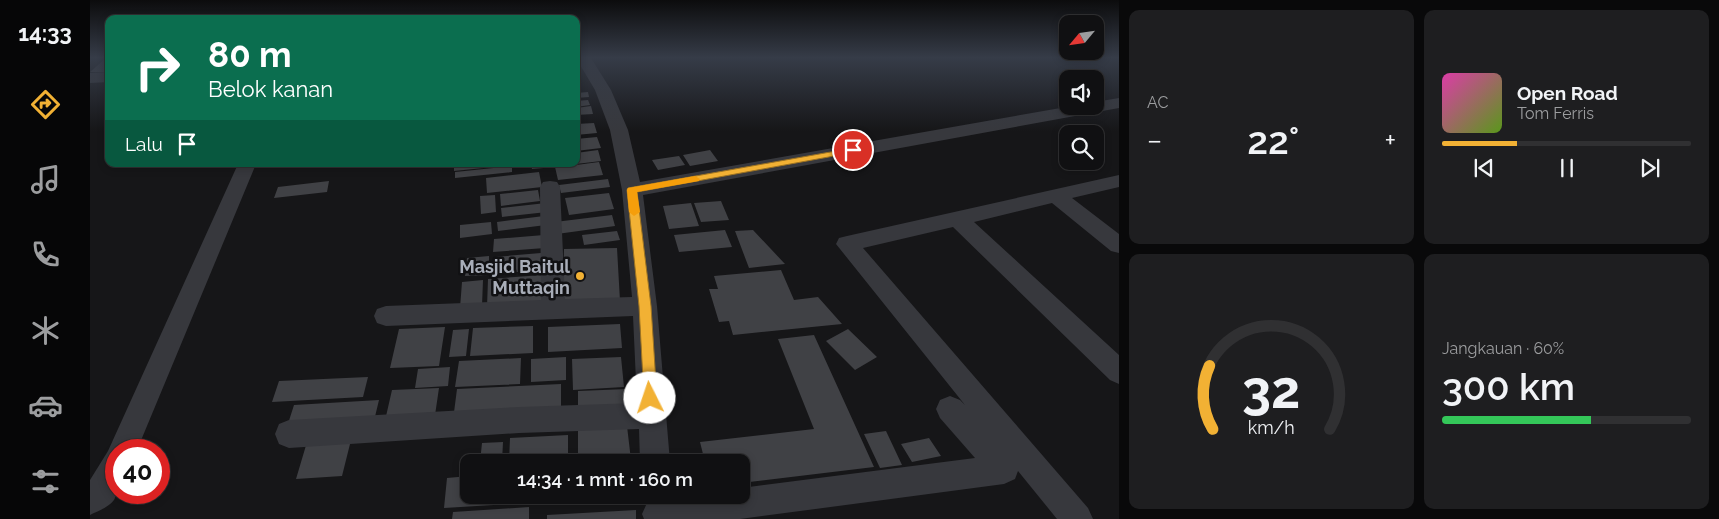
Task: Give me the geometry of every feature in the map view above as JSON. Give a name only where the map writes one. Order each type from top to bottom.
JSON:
[{"type":"street","points":[[598,82],[619,130],[632,190],[645,306],[654,454]]},
{"type":"street","points":[[632,190],[1119,103]]},
{"type":"street","points":[[127,439],[245,167]]},
{"type":"street","points":[[1077,519],[847,244],[1119,181]]},
{"type":"street","points":[[550,187],[553,308]]},
{"type":"street","points":[[1056,196],[1119,245]]},
{"type":"street","points":[[957,218],[1119,372]]},
{"type":"street","points":[[386,316],[553,308],[645,306]]},
{"type":"street","points":[[658,509],[1004,469],[950,409]]},
{"type":"street","points":[[289,434],[519,420],[652,416]]},
{"type":"street","points":[[90,499],[103,490],[105,486]]},
{"type":"building","points":[[588,92],[589,97],[580,98],[580,93]]},
{"type":"building","points":[[588,100],[590,105],[580,106],[580,101]]},
{"type":"building","points":[[591,106],[593,114],[580,115],[580,107]]},
{"type":"building","points":[[594,123],[597,133],[580,135],[580,124]]},
{"type":"building","points":[[597,137],[601,148],[580,151],[580,139]]},
{"type":"building","points":[[598,150],[601,161],[580,164],[580,152]]},
{"type":"building","points":[[710,150],[718,161],[690,166],[683,155]]},
{"type":"building","points":[[679,156],[685,165],[658,170],[652,160]]},
{"type":"building","points":[[599,162],[603,175],[558,180],[555,167],[580,167],[580,164]]},
{"type":"building","points":[[454,167],[493,167],[454,171]]},
{"type":"building","points":[[512,167],[512,172],[455,178],[455,172]]},
{"type":"building","points":[[532,167],[555,167],[532,169]]},
{"type":"building","points":[[539,172],[542,187],[487,193],[486,178]]},
{"type":"building","points":[[608,179],[610,187],[561,193],[559,185]]},
{"type":"building","points":[[329,181],[327,192],[274,198],[278,187]]},
{"type":"building","points":[[538,190],[540,201],[501,206],[500,194]]},
{"type":"building","points":[[609,193],[614,209],[569,215],[565,198]]},
{"type":"building","points":[[495,195],[496,212],[481,214],[480,196]]},
{"type":"building","points":[[721,201],[729,220],[701,222],[694,203]]},
{"type":"building","points":[[546,203],[547,212],[502,217],[501,208]]},
{"type":"building","points":[[691,203],[699,226],[669,229],[663,206]]},
{"type":"building","points":[[612,215],[615,226],[557,234],[555,222]]},
{"type":"building","points":[[544,216],[546,225],[498,231],[497,222]]},
{"type":"building","points":[[491,222],[492,234],[460,238],[460,225]]},
{"type":"building","points":[[725,230],[732,247],[679,252],[674,235]]},
{"type":"building","points":[[753,230],[785,264],[749,268],[735,231]]},
{"type":"building","points":[[617,231],[620,240],[584,245],[582,235]]},
{"type":"building","points":[[544,235],[545,248],[493,252],[494,239]]},
{"type":"building","points":[[617,248],[620,301],[563,302],[564,249]]},
{"type":"building","points":[[541,253],[542,270],[494,274],[495,257]]},
{"type":"building","points":[[489,256],[489,275],[465,276],[467,258]]},
{"type":"building","points":[[781,270],[794,300],[818,297],[842,324],[733,335],[729,321],[719,322],[709,289],[718,289],[714,276]]},
{"type":"building","points":[[543,275],[545,302],[487,307],[488,279]]},
{"type":"building","points":[[483,280],[482,306],[460,308],[462,282]]},
{"type":"building","points":[[620,324],[622,348],[548,352],[548,327]]},
{"type":"building","points":[[533,326],[533,353],[470,356],[473,328]]},
{"type":"building","points":[[445,327],[439,366],[390,368],[399,329]]},
{"type":"building","points":[[469,329],[466,356],[449,357],[453,330]]},
{"type":"building","points":[[848,329],[877,357],[855,370],[826,341]]},
{"type":"building","points":[[814,335],[874,467],[750,482],[750,454],[703,454],[700,442],[814,429],[778,339]]},
{"type":"building","points":[[566,357],[566,380],[531,382],[531,359]]},
{"type":"building","points":[[621,357],[624,387],[573,390],[572,359]]},
{"type":"building","points":[[521,358],[520,384],[455,387],[459,361]]},
{"type":"building","points":[[450,367],[448,386],[415,388],[418,369]]},
{"type":"building","points":[[368,377],[363,397],[272,402],[279,381]]},
{"type":"building","points":[[561,384],[561,415],[453,420],[457,389]]},
{"type":"building","points":[[439,388],[434,422],[384,425],[392,390]]},
{"type":"building","points":[[627,389],[629,411],[578,414],[578,391]]},
{"type":"building","points":[[379,400],[373,425],[286,430],[294,405]]},
{"type":"building","points":[[627,426],[630,454],[578,454],[578,428]]},
{"type":"building","points":[[886,431],[902,465],[880,468],[864,434]]},
{"type":"building","points":[[568,435],[568,454],[509,454],[510,438]]},
{"type":"building","points":[[929,438],[941,456],[912,462],[901,444]]},
{"type":"building","points":[[351,440],[342,476],[296,479],[307,442]]},
{"type":"building","points":[[503,442],[502,454],[481,454],[482,443]]},
{"type":"building","points":[[460,477],[460,504],[509,504],[444,508],[447,478]]},
{"type":"building","points":[[529,507],[529,519],[452,519],[453,512]]},
{"type":"building","points":[[636,510],[636,519],[547,519],[547,515]]},
{"type":"slow traffic","points":[[634,212],[632,190],[695,179]]},
{"type":"place","name":"Masjid Baitul Muttaqin","points":[[580,276]]},
{"type":"route","points":[[650,398],[645,306],[632,190],[853,150]]}]
